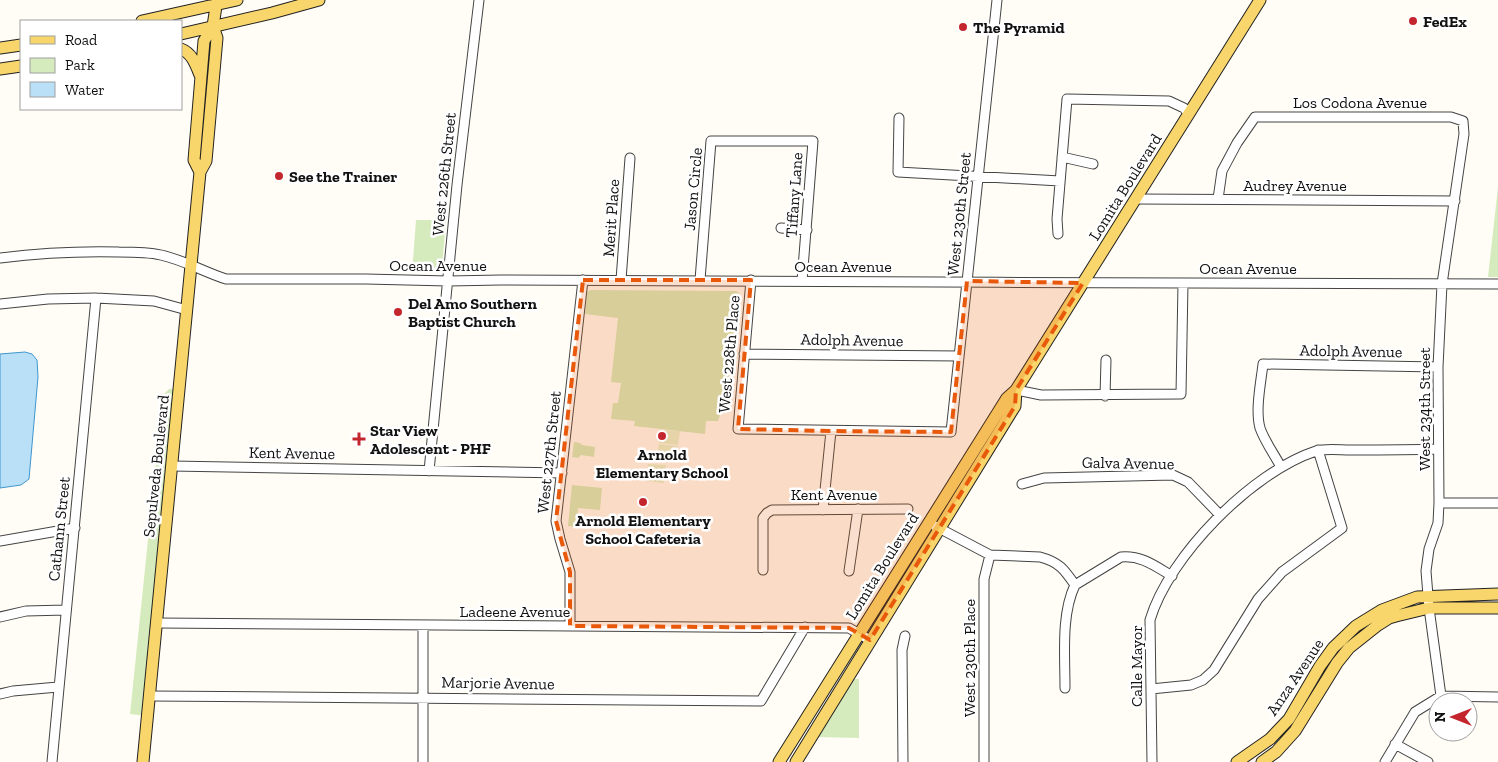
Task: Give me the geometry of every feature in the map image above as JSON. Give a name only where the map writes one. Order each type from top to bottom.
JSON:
[{"type":"main road","points":[[146,20],[217,2],[237,0]]},
{"type":"main road","points":[[182,34],[319,0]]},
{"type":"main road","name":"Lomita Boulevard","points":[[779,762],[1007,398],[1016,390],[1260,0]]},
{"type":"main road","name":"Sepulveda Boulevard","points":[[200,172],[194,160],[204,41],[213,26],[217,2]]},
{"type":"main road","name":"Sepulveda Boulevard","points":[[143,762],[200,172],[206,161],[215,67],[217,38],[213,26]]},
{"type":"main road","points":[[0,48],[20,45]]},
{"type":"main road","points":[[182,49],[190,55],[201,76]]},
{"type":"main road","points":[[0,69],[20,66]]},
{"type":"main road","name":"Lomita Boulevard","points":[[796,762],[1015,406],[1016,390]]},
{"type":"main road","name":"Anza Avenue","points":[[1237,762],[1270,739],[1289,719],[1320,666],[1333,648],[1356,626],[1382,610],[1417,597],[1498,594]]},
{"type":"main road","name":"Anza Avenue","points":[[1262,762],[1276,752],[1295,731],[1337,663],[1349,648],[1389,618],[1429,608],[1498,608]]},
{"type":"street","name":"West 226th Street","points":[[429,471],[459,168],[479,0]]},
{"type":"street","name":"West 230th Street","points":[[831,431],[951,432],[997,0]]},
{"type":"street","points":[[1058,234],[1056,219],[1067,99],[1169,101],[1184,108],[1189,114]]},
{"type":"street","name":"Los Codona Avenue","points":[[1218,199],[1222,171],[1237,143],[1256,117],[1451,117],[1464,121]]},
{"type":"street","points":[[899,118],[898,172],[1060,181]]},
{"type":"street","name":"West 234th Street","points":[[1440,692],[1429,608],[1427,563],[1429,549],[1438,522],[1439,504],[1438,367],[1442,284],[1455,201],[1464,121]]},
{"type":"street","name":"Jason Circle","points":[[700,280],[711,141],[813,141]]},
{"type":"street","name":"Tiffany Lane","points":[[802,281],[813,141]]},
{"type":"street","points":[[1062,157],[1093,164]]},
{"type":"street","name":"Merit Place","points":[[621,280],[630,158]]},
{"type":"street","name":"Audrey Avenue","points":[[1136,199],[1455,201]]},
{"type":"street","points":[[781,228],[806,230]]},
{"type":"street","name":"Ocean Avenue","points":[[0,258],[81,251],[158,254],[191,264],[208,273],[226,279],[1498,284]]},
{"type":"street","name":"West 227th Street","points":[[570,626],[570,572],[556,521],[583,280]]},
{"type":"street","name":"West 228th Place","points":[[751,280],[738,430],[831,431]]},
{"type":"street","points":[[1016,390],[1041,395],[1181,394],[1183,283]]},
{"type":"street","points":[[0,304],[48,299],[96,298],[154,301],[187,310]]},
{"type":"street","name":"Cathann Street","points":[[52,762],[96,298]]},
{"type":"street","name":"Adolph Avenue","points":[[744,354],[959,356]]},
{"type":"street","points":[[1105,396],[1106,360]]},
{"type":"street","name":"Adolph Avenue","points":[[1281,466],[1264,439],[1258,416],[1263,364],[1438,367]]},
{"type":"street","points":[[823,510],[831,431]]},
{"type":"street","points":[[1151,688],[1191,685],[1203,680],[1214,670],[1258,599],[1282,572],[1342,528],[1318,450],[1438,449]]},
{"type":"street","name":"Calle Mayor","points":[[1152,762],[1150,620],[1154,608],[1187,552],[1220,514],[1281,466],[1318,450]]},
{"type":"street","name":"Kent Avenue","points":[[172,466],[562,473]]},
{"type":"street","name":"Galva Avenue","points":[[1022,484],[1044,478],[1173,476],[1188,482],[1220,514]]},
{"type":"street","points":[[1439,504],[1498,503]]},
{"type":"street","points":[[849,571],[858,509]]},
{"type":"street","name":"Kent Avenue","points":[[763,570],[763,518],[766,513],[772,510],[908,509]]},
{"type":"street","points":[[929,523],[990,555],[1040,557],[1047,559],[1062,567],[1075,585]]},
{"type":"street","points":[[0,541],[75,528]]},
{"type":"street","name":"West 230th Place","points":[[984,762],[984,579],[990,555]]},
{"type":"street","points":[[1065,688],[1066,614],[1068,602],[1075,585],[1121,557],[1129,556],[1143,559],[1172,576]]},
{"type":"street","points":[[0,617],[26,611],[66,610]]},
{"type":"street","name":"Ladeene Avenue","points":[[157,623],[849,628],[870,640]]},
{"type":"street","points":[[423,626],[423,762]]},
{"type":"street","name":"Marjorie Avenue","points":[[150,696],[761,701],[805,627]]},
{"type":"street","points":[[903,762],[902,650],[905,636]]},
{"type":"street","points":[[0,694],[12,691],[58,687]]},
{"type":"street","points":[[1478,697],[1498,697]]},
{"type":"street","points":[[1385,762],[1415,712],[1428,704]]},
{"type":"street","points":[[1395,744],[1428,762]]},
{"type":"highlighted area","points":[[583,280],[751,280],[738,429],[951,432],[967,281],[1083,283],[1016,390],[1015,406],[870,640],[849,628],[570,626],[570,572],[556,521]]},
{"type":"green space","points":[[1498,187],[1498,277],[1488,277]]},
{"type":"green space","points":[[416,220],[446,220],[442,267],[435,273],[412,273]]},
{"type":"green space","points":[[591,290],[736,291],[739,293],[733,362],[731,363],[727,395],[718,421],[706,421],[705,434],[634,426],[635,421],[611,419],[613,403],[618,403],[621,383],[611,382],[618,318],[585,314],[587,293]]},
{"type":"green space","points":[[180,388],[148,716],[130,714],[163,395],[169,389]]},
{"type":"green space","points":[[660,430],[680,431],[678,445],[659,443]]},
{"type":"green space","points":[[574,442],[595,447],[594,457],[581,455],[578,458],[572,457]]},
{"type":"green space","points":[[659,444],[678,446],[677,459],[657,457]]},
{"type":"green space","points":[[648,464],[666,465],[664,483],[646,481]]},
{"type":"green space","points":[[572,485],[602,488],[600,510],[578,508],[576,527],[568,526]]},
{"type":"green space","points":[[854,679],[859,679],[859,738],[817,737]]},
{"type":"water","points":[[25,352],[32,354],[37,360],[38,377],[29,479],[21,485],[0,488],[0,354]]},
{"type":"place","name":"FedEx","points":[[1413,21]]},
{"type":"place","name":"The Pyramid","points":[[963,27]]},
{"type":"place","name":"See the Trainer","points":[[279,176]]},
{"type":"place","name":"Del Amo Southern Baptist Church","points":[[398,312]]},
{"type":"place","name":"Arnold Elementary School","points":[[662,436]]},
{"type":"place","name":"Star View Adolescent - PHF","points":[[359,439]]},
{"type":"place","name":"Arnold Elementary School Cafeteria","points":[[643,502]]}]
